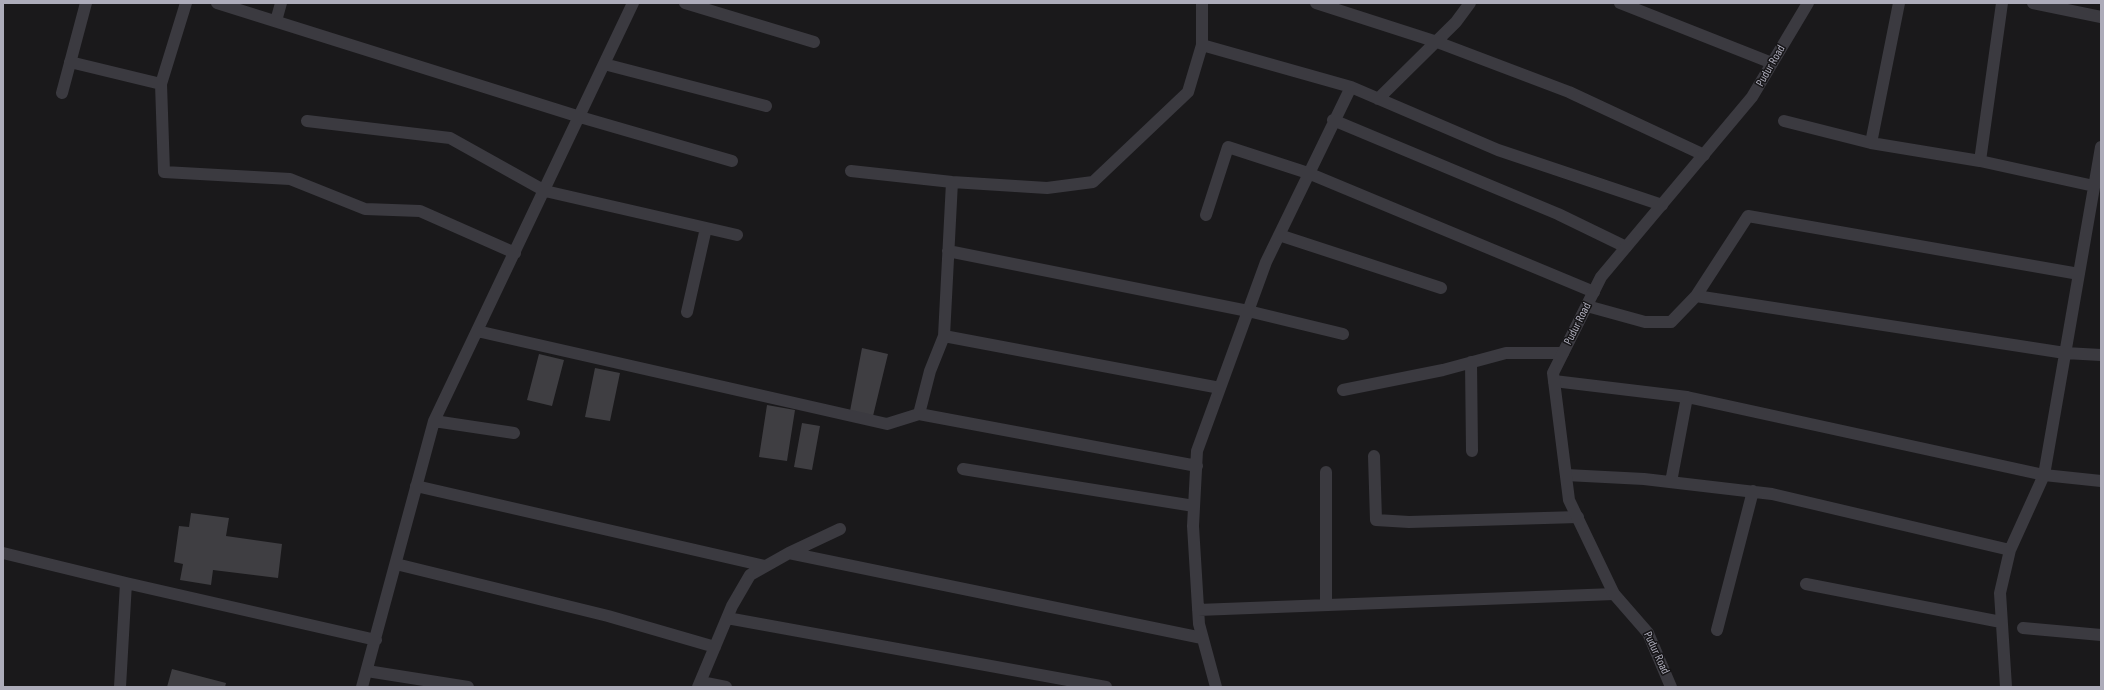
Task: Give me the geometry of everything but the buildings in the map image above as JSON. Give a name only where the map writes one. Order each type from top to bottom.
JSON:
[{"type":"street","points":[[62,93],[86,3]]},
{"type":"street","points":[[186,3],[161,84],[164,172],[290,179],[365,209],[420,210],[515,253]]},
{"type":"street","points":[[217,3],[580,117],[732,161]]},
{"type":"street","points":[[276,22],[281,3]]},
{"type":"street","points":[[362,687],[376,640],[434,421],[633,3]]},
{"type":"street","points":[[685,3],[814,42]]},
{"type":"street","points":[[851,171],[952,182],[1047,188],[1093,182],[1188,92],[1202,45],[1202,3]]},
{"type":"street","points":[[1316,3],[1437,42],[1569,92],[1704,155]]},
{"type":"street","points":[[1378,99],[1437,42],[1456,22],[1470,3]]},
{"type":"street","points":[[1620,3],[1772,63]]},
{"type":"street","name":"Pudur Road","points":[[1671,687],[1648,633],[1614,594],[1569,500],[1553,372],[1601,277],[1752,98],[1808,3]]},
{"type":"street","points":[[1871,143],[1899,3]]},
{"type":"street","points":[[1980,161],[2002,3]]},
{"type":"street","points":[[2033,3],[2072,7],[2101,17]]},
{"type":"street","points":[[1202,45],[1351,87],[1498,150],[1662,205]]},
{"type":"street","points":[[70,62],[161,84]]},
{"type":"street","points":[[604,64],[766,106]]},
{"type":"street","points":[[1216,687],[1202,638],[1198,610],[1193,526],[1197,451],[1266,262],[1333,120],[1351,87]]},
{"type":"street","points":[[1333,120],[1558,214],[1626,247]]},
{"type":"street","points":[[307,121],[450,138],[545,190],[737,235]]},
{"type":"street","points":[[1784,121],[1871,143],[1980,161],[2094,186]]},
{"type":"street","points":[[1206,215],[1228,147],[1308,173],[1594,292]]},
{"type":"street","points":[[2006,687],[2000,593],[2010,550],[2044,475],[2101,147]]},
{"type":"street","points":[[919,414],[930,371],[944,336],[952,182]]},
{"type":"street","points":[[1587,306],[1645,322],[1670,322],[1696,296],[1748,216],[2079,274]]},
{"type":"street","points":[[687,312],[706,228]]},
{"type":"street","points":[[1279,235],[1440,288]]},
{"type":"street","points":[[948,250],[1248,311],[1344,334]]},
{"type":"street","points":[[1696,296],[2065,353],[2101,355]]},
{"type":"street","points":[[477,331],[887,424],[919,414],[1197,466]]},
{"type":"street","points":[[944,336],[1220,388]]},
{"type":"street","points":[[1344,390],[1443,370],[1506,353],[1563,353]]},
{"type":"street","points":[[1471,362],[1472,451]]},
{"type":"street","points":[[1554,381],[1686,397],[2044,475],[2101,481]]},
{"type":"street","points":[[1670,482],[1686,397]]},
{"type":"street","points":[[434,421],[514,432]]},
{"type":"street","points":[[1374,456],[1376,520],[1409,522],[1578,518]]},
{"type":"street","points":[[963,469],[1194,506]]},
{"type":"street","points":[[1326,472],[1326,605]]},
{"type":"street","points":[[1566,475],[1670,482],[1772,494],[2010,550]]},
{"type":"street","points":[[416,486],[765,566]]},
{"type":"street","points":[[1717,630],[1753,492]]},
{"type":"street","points":[[726,687],[700,684],[727,618],[750,574],[788,553],[840,529]]},
{"type":"street","points":[[3,553],[126,583],[376,640]]},
{"type":"street","points":[[788,553],[1202,638]]},
{"type":"street","points":[[396,564],[608,616],[715,647]]},
{"type":"street","points":[[120,687],[126,583]]},
{"type":"street","points":[[1806,584],[2001,622]]},
{"type":"street","points":[[1198,610],[1614,594]]},
{"type":"street","points":[[727,618],[1106,687]]},
{"type":"street","points":[[2023,628],[2101,635]]},
{"type":"street","points":[[367,671],[468,687]]}]
